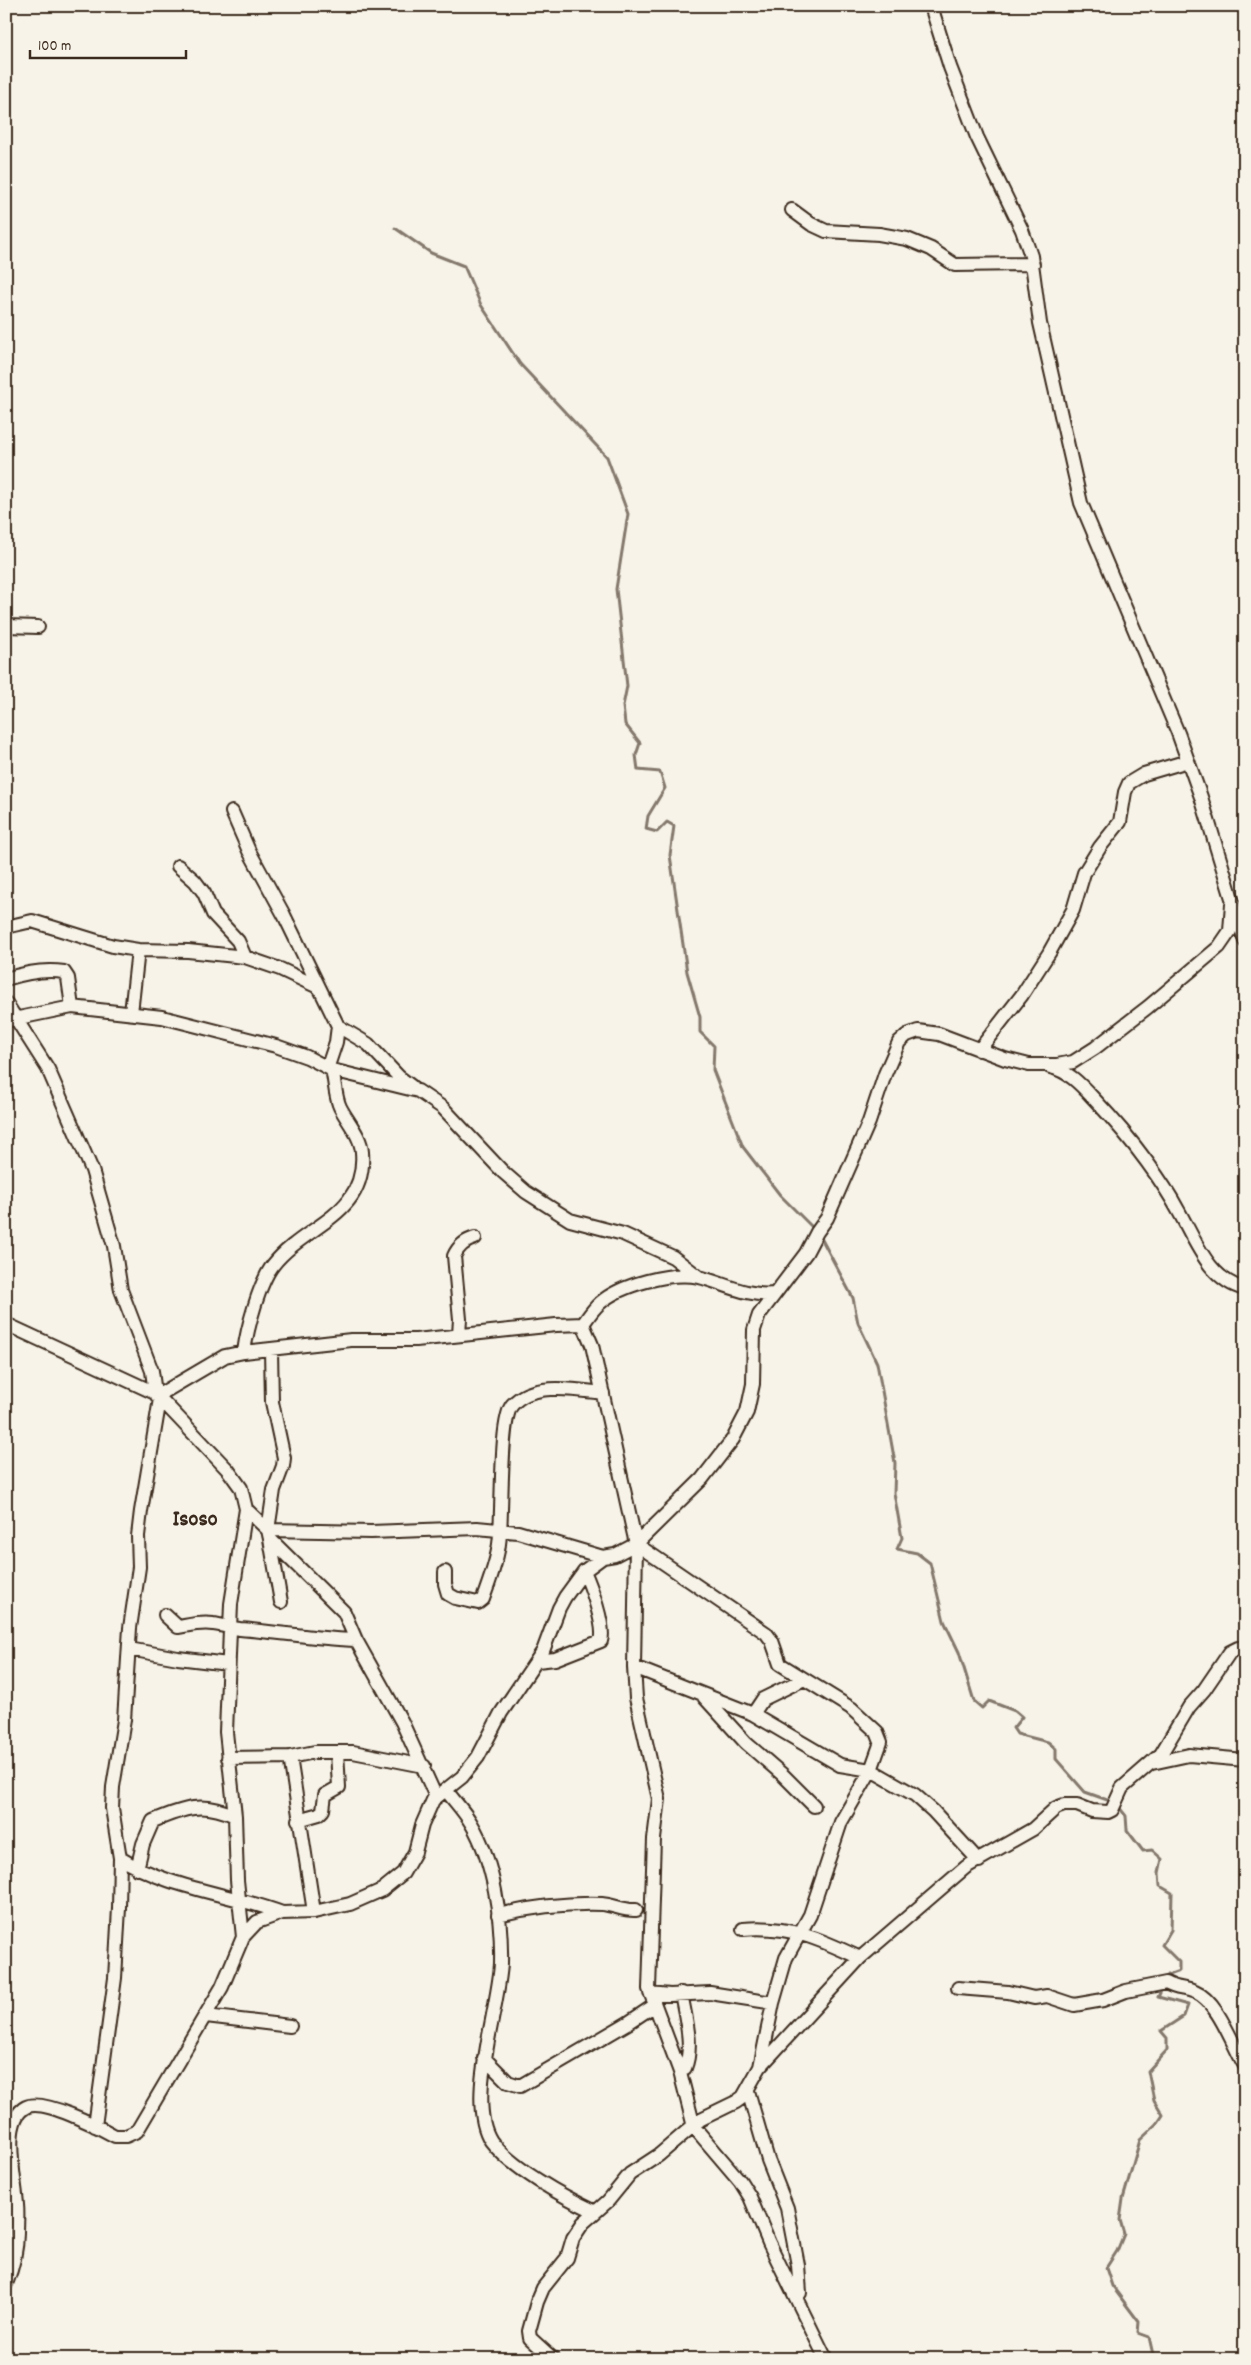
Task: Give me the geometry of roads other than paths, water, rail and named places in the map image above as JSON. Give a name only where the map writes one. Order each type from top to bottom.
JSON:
[{"type":"street","points":[[931,6],[950,67],[976,137],[1022,230],[1032,264],[1040,323],[1081,503],[1188,761],[1245,940]]},
{"type":"street","points":[[792,210],[811,224],[826,231],[878,234],[907,239],[931,249],[955,265],[1032,264]]},
{"type":"street","points":[[6,626],[38,627]]},
{"type":"street","points":[[979,1050],[1034,977],[1070,915],[1084,873],[1100,847],[1120,822],[1125,792],[1129,783],[1144,774],[1188,761]]},
{"type":"street","points":[[232,812],[249,851],[284,915],[338,1026],[368,1044],[399,1077],[443,1108],[503,1172],[526,1192],[570,1220],[623,1234],[673,1256],[699,1277]]},
{"type":"street","points":[[178,866],[204,892],[213,914],[238,941],[245,957]]},
{"type":"street","points":[[1043,1066],[1073,1062],[1095,1048],[1148,1007],[1225,940],[1230,931],[1232,904]]},
{"type":"street","points":[[6,927],[32,921],[98,942],[138,950],[245,957],[280,969],[318,987]]},
{"type":"street","points":[[131,1014],[138,950]]},
{"type":"street","points":[[6,979],[23,973],[54,970],[64,972],[68,978],[72,1007]]},
{"type":"street","points":[[6,1003],[11,1020],[48,1068],[92,1170],[114,1246],[121,1290],[152,1371],[158,1396],[138,1536],[139,1567],[128,1649],[124,1720],[112,1808],[120,1858],[115,1978],[95,2126]]},
{"type":"street","points":[[11,1020],[72,1007],[162,1017],[276,1046],[330,1068],[418,1091]]},
{"type":"street","points":[[244,1352],[251,1318],[271,1268],[285,1251],[343,1208],[353,1196],[360,1181],[362,1149],[339,1106],[330,1068],[338,1026]]},
{"type":"street","points":[[269,1534],[477,1528],[499,1532],[518,1532],[602,1557],[615,1555],[636,1544],[702,1479],[733,1439],[747,1412],[753,1384],[754,1330],[759,1314],[806,1253],[817,1232],[828,1218],[869,1122],[885,1074],[899,1042],[907,1035],[918,1032],[939,1034],[1013,1061],[1063,1071],[1084,1088],[1102,1107],[1147,1162],[1179,1210],[1206,1261],[1228,1283],[1245,1289]]},
{"type":"street","points":[[459,1335],[460,1319],[454,1256],[462,1245],[475,1238]]},
{"type":"street","points":[[158,1396],[225,1356],[244,1352],[351,1340],[393,1342],[556,1325],[583,1324],[601,1302],[626,1289],[662,1278],[699,1277],[741,1291],[774,1294]]},
{"type":"street","points":[[6,1324],[158,1396],[228,1470],[241,1488],[246,1509],[234,1580],[229,1628],[226,1732],[235,1816],[238,1900],[243,1937]]},
{"type":"street","points":[[583,1324],[592,1345],[636,1544],[634,1667],[636,1698],[659,1799],[654,1839],[653,1999],[680,2072],[694,2127],[745,2189],[769,2243],[801,2304],[826,2359]]},
{"type":"street","points":[[271,1350],[272,1410],[284,1458],[284,1466],[274,1490],[269,1534],[281,1602]]},
{"type":"street","points":[[445,1572],[445,1584],[448,1594],[455,1598],[478,1603],[483,1599],[500,1544],[499,1532],[507,1419],[512,1405],[533,1391],[564,1389],[603,1393]]},
{"type":"street","points":[[246,1509],[344,1612],[356,1640],[402,1722],[424,1766],[441,1793],[471,1822],[481,1841],[492,1878],[498,1915],[501,1962],[499,1985],[484,2058],[481,2118],[492,2141],[523,2171],[594,2211]]},
{"type":"street","points":[[553,2359],[530,2338],[529,2331],[543,2288],[567,2258],[573,2238],[594,2211],[608,2201],[630,2174],[659,2155],[694,2127],[701,2119],[736,2102],[748,2091],[760,2067],[786,1958],[817,1898],[841,1822],[871,1770],[880,1742],[878,1732],[852,1708],[780,1664],[766,1633],[636,1544]]},
{"type":"street","points":[[6,2284],[16,2252],[17,2205],[10,2147],[12,2129],[18,2114],[26,2106],[38,2105],[95,2126],[115,2136],[126,2136],[137,2131],[222,1987],[243,1937],[257,1922],[282,1913],[314,1912],[350,1904],[393,1883],[409,1865],[427,1810],[441,1793],[462,1778],[478,1757],[501,1713],[537,1661],[548,1639],[559,1608],[584,1571],[602,1557]]},
{"type":"street","points":[[537,1661],[555,1659],[601,1640],[603,1636],[589,1582],[584,1571]]},
{"type":"street","points":[[165,1614],[178,1627],[200,1623],[229,1628],[293,1633],[326,1639],[356,1640]]},
{"type":"street","points":[[760,2067],[860,1958],[966,1867],[1033,1829],[1056,1808],[1064,1805],[1108,1812],[1112,1810],[1122,1788],[1132,1777],[1152,1763],[1167,1746],[1188,1707],[1204,1690],[1230,1652],[1238,1648],[1245,1648]]},
{"type":"street","points":[[128,1649],[228,1664]]},
{"type":"street","points":[[634,1667],[753,1714],[840,1765],[871,1770],[915,1795],[978,1861]]},
{"type":"street","points":[[753,1714],[763,1699],[804,1679]]},
{"type":"street","points":[[701,1693],[746,1742],[814,1806]]},
{"type":"street","points":[[228,1758],[290,1757],[315,1752],[353,1752],[424,1766]]},
{"type":"street","points":[[298,1820],[319,1814],[323,1810],[325,1795],[339,1787],[337,1752]]},
{"type":"street","points":[[1152,1763],[1189,1755],[1245,1760]]},
{"type":"street","points":[[290,1757],[298,1820],[314,1912]]},
{"type":"street","points":[[137,1869],[143,1844],[153,1821],[177,1811],[202,1806],[219,1808],[235,1816]]},
{"type":"street","points":[[120,1858],[137,1869],[176,1884],[282,1913]]},
{"type":"street","points":[[498,1915],[547,1906],[599,1904],[625,1911],[636,1910]]},
{"type":"street","points":[[743,1929],[767,1928],[814,1936],[860,1958]]},
{"type":"street","points":[[958,1988],[1008,1992],[1034,1998],[1047,1996],[1074,2005],[1097,2002],[1126,1991],[1166,1983],[1176,1989],[1195,1992],[1207,2000],[1228,2032],[1245,2066]]},
{"type":"street","points":[[682,1993],[689,2048],[689,2059],[685,2068]]},
{"type":"street","points":[[484,2058],[508,2082],[520,2086],[628,2023],[653,1999],[682,1993],[710,1993],[774,2003]]},
{"type":"street","points":[[206,2016],[290,2026]]},
{"type":"street","points":[[748,2091],[768,2160],[787,2208],[798,2265],[797,2279],[801,2304]]},
{"type":"waterway","points":[[395,228],[431,253],[464,266],[481,305],[520,364],[607,457],[628,514],[616,589],[627,686],[623,706],[625,724],[640,743],[636,755],[638,770],[660,772],[665,788],[648,816],[646,829],[657,832],[667,822],[674,826],[670,855],[687,972],[700,1017],[700,1032],[714,1046],[713,1070],[743,1147],[780,1195],[814,1229]]},
{"type":"waterway","points":[[820,1236],[853,1298],[858,1323],[877,1363],[895,1463],[894,1493],[902,1538],[897,1549],[917,1553],[930,1563],[944,1621],[959,1652],[974,1701],[982,1708],[989,1701],[1015,1711],[1022,1717],[1013,1728],[1017,1734],[1048,1742],[1056,1749],[1056,1759],[1085,1792],[1113,1802]]},
{"type":"waterway","points":[[1118,1806],[1126,1816],[1127,1830],[1143,1851],[1152,1850],[1162,1859],[1159,1873],[1160,1886],[1172,1893],[1171,1930],[1162,1945],[1179,1962],[1179,1971],[1168,1975],[1167,1979]]},
{"type":"waterway","points":[[1154,2359],[1149,2337],[1138,2333],[1139,2322],[1112,2286],[1106,2268],[1117,2251],[1124,2234],[1120,2220],[1123,2199],[1140,2140],[1157,2124],[1163,2115],[1154,2100],[1148,2071],[1167,2050],[1167,2038],[1161,2031],[1184,2016],[1188,2005],[1158,1997],[1163,1987]]},
{"type":"district","name":"Isoso","points":[[195,1517]]}]
